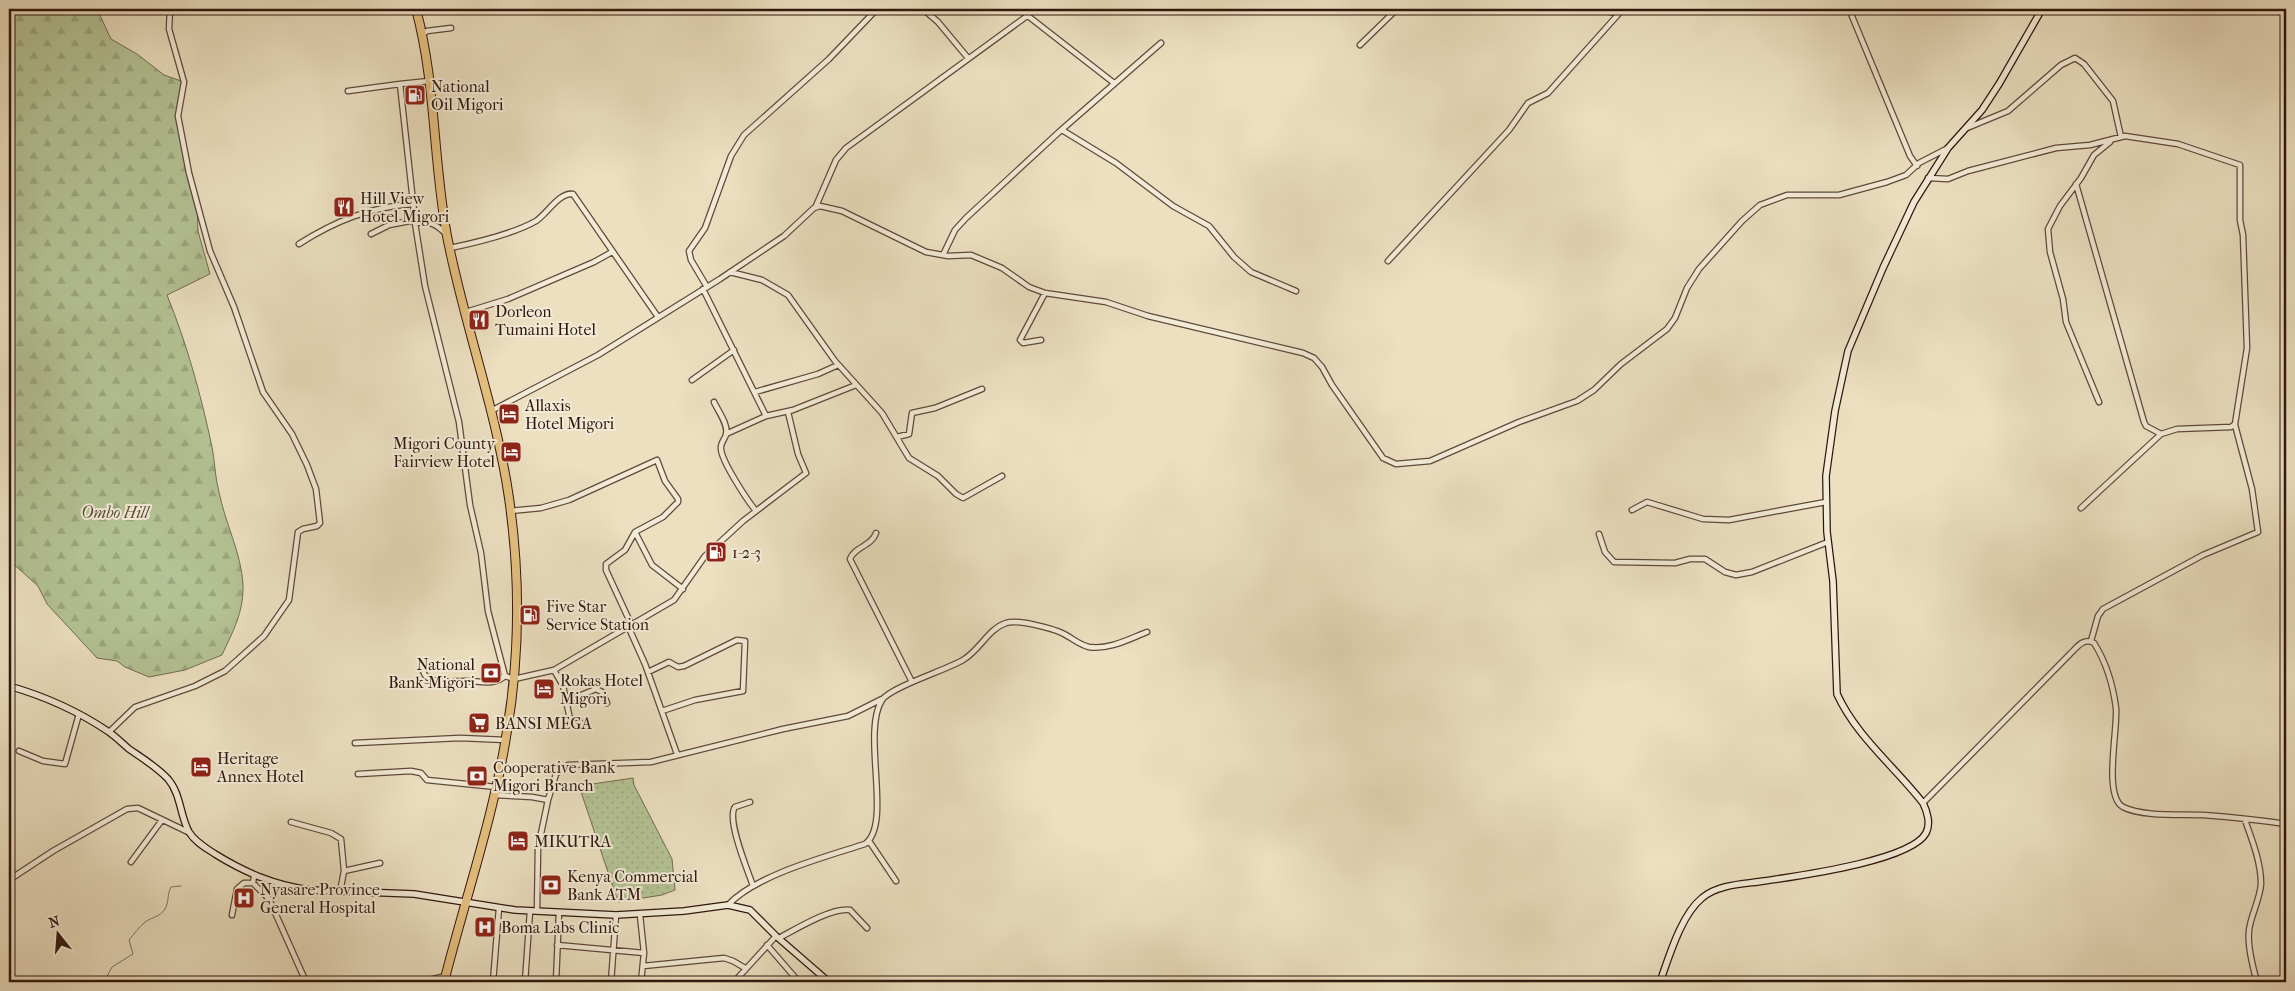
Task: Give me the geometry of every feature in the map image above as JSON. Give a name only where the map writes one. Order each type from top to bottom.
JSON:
[{"type":"highway","points":[[416,9],[429,81],[436,157],[447,235],[503,463],[510,511],[518,597],[514,679],[506,740],[495,791],[445,979]]},
{"type":"street","points":[[109,732],[135,708],[195,686],[225,671],[264,636],[289,600],[298,532],[317,526],[320,523],[316,489],[307,465],[292,434],[263,392],[234,307],[210,251],[189,174],[178,116],[184,82],[169,29],[170,9]]},
{"type":"street","points":[[766,416],[691,260],[689,251],[705,228],[734,150],[750,129],[829,59],[877,9]]},
{"type":"street","points":[[922,9],[938,22],[968,58]]},
{"type":"street","points":[[1019,9],[1114,83]]},
{"type":"street","points":[[1360,45],[1397,9]]},
{"type":"street","points":[[1589,9],[1620,13]]},
{"type":"street","points":[[1388,261],[1509,130],[1528,103],[1548,93],[1624,9]]},
{"type":"street","points":[[1849,9],[1910,156],[1916,166]]},
{"type":"street","points":[[1660,982],[1679,933],[1694,907],[1703,897],[1718,889],[1733,885],[1822,871],[1904,850],[1918,842],[1926,833],[1928,818],[1923,803],[1856,724],[1837,694],[1833,581],[1828,542],[1826,502],[1826,476],[1832,430],[1848,351],[1892,249],[1928,178],[1948,148],[1967,128],[2000,84],[2042,9]]},
{"type":"street","points":[[491,411],[598,356],[784,236],[816,206],[831,170],[842,153],[1027,16]]},
{"type":"street","points":[[422,35],[427,31],[451,28]]},
{"type":"street","points":[[943,255],[959,225],[1114,83],[1161,43]]},
{"type":"street","points":[[1967,128],[2008,111],[2061,65],[2076,58],[2084,64],[2113,101],[2118,138]]},
{"type":"street","points":[[348,91],[429,81]]},
{"type":"street","points":[[400,84],[415,221],[425,286],[459,422],[470,505],[483,564],[488,611],[505,676]]},
{"type":"street","points":[[1062,130],[1116,163],[1151,192],[1209,226],[1234,257],[1251,272],[1296,291]]},
{"type":"street","points":[[1928,178],[1948,179],[1968,171],[2056,148],[2090,145],[2118,138],[2142,137],[2178,144],[2240,165],[2240,220],[2243,235],[2248,348],[2234,425],[2252,489],[2258,532],[2203,555],[2103,609],[2098,616],[2091,641]]},
{"type":"street","points":[[2099,402],[2067,326],[2063,299],[2049,245],[2049,224],[2097,151],[2118,138]]},
{"type":"street","points":[[816,206],[842,210],[920,250],[943,255],[971,256],[1002,268],[1029,287],[1044,294],[1112,303],[1138,313],[1307,354],[1322,367],[1332,386],[1379,454],[1392,463],[1420,462],[1439,457],[1519,422],[1577,401],[1594,390],[1621,364],[1667,329],[1675,318],[1686,288],[1699,269],[1742,221],[1760,205],[1787,195],[1831,196],[1850,193],[1900,178],[1916,166],[1948,148]]},
{"type":"street","points":[[2076,184],[2144,422],[2146,426],[2161,434]]},
{"type":"street","points":[[450,248],[484,240],[534,222],[565,195],[570,194],[576,197],[658,317]]},
{"type":"street","points":[[299,244],[330,226],[356,215],[384,207],[413,204]]},
{"type":"street","points":[[371,234],[389,225],[415,221],[433,223],[447,235]]},
{"type":"street","points":[[466,312],[508,298],[594,262],[612,252]]},
{"type":"street","points":[[730,272],[762,280],[784,292],[838,365],[882,413],[913,462],[938,476],[962,497],[973,494],[1002,476]]},
{"type":"street","points":[[1041,340],[1023,343],[1020,340],[1044,294]]},
{"type":"street","points":[[692,380],[734,350]]},
{"type":"street","points":[[756,392],[818,374],[838,365]]},
{"type":"street","points":[[726,434],[766,416],[788,412],[856,385]]},
{"type":"street","points":[[897,437],[910,434],[912,413],[943,406],[982,390]]},
{"type":"street","points":[[714,402],[725,425],[726,434],[721,446],[722,454],[742,491],[756,511]]},
{"type":"street","points":[[505,676],[514,679],[554,670],[674,600],[705,556],[756,511],[807,471],[796,450],[788,412]]},
{"type":"street","points":[[2081,508],[2161,434],[2177,429],[2231,427],[2234,425]]},
{"type":"street","points":[[510,511],[540,508],[569,500],[656,460],[665,481],[678,499],[678,502],[663,517],[636,532],[624,550],[608,561],[605,567],[648,672],[677,754]]},
{"type":"street","points":[[1632,510],[1647,502],[1703,519],[1729,520],[1826,502]]},
{"type":"street","points":[[636,532],[652,565],[682,589]]},
{"type":"street","points":[[876,533],[872,539],[850,556],[851,562],[912,682]]},
{"type":"street","points":[[1599,534],[1605,552],[1614,562],[1676,563],[1690,559],[1705,559],[1725,572],[1736,575],[1752,572],[1828,542]]},
{"type":"street","points":[[537,911],[538,848],[548,800],[556,774],[568,765],[580,763],[642,763],[808,723],[848,716],[912,682],[935,674],[968,657],[989,635],[1008,622],[1024,622],[1056,631],[1091,647],[1114,644],[1147,632]]},
{"type":"street","points":[[648,672],[669,662],[678,667],[684,666],[737,640],[745,641],[743,691],[695,700],[662,711]]},
{"type":"street","points":[[1923,803],[2074,650],[2084,641],[2091,641],[2097,647],[2106,668],[2115,698],[2116,722],[2113,783],[2114,797],[2118,803],[2132,810],[2286,824]]},
{"type":"street","points":[[424,663],[422,669],[424,675],[438,682],[496,682],[505,676]]},
{"type":"street","points":[[554,670],[560,678],[571,724],[581,723]]},
{"type":"street","points":[[9,686],[51,700],[79,714],[109,732],[169,780],[190,833]]},
{"type":"street","points":[[567,701],[599,690],[602,692],[607,703]]},
{"type":"street","points":[[728,905],[740,893],[753,886],[869,841],[873,836],[876,820],[874,738],[880,707],[884,698]]},
{"type":"street","points":[[19,751],[43,761],[65,764],[79,714]]},
{"type":"street","points":[[355,743],[460,738],[506,740]]},
{"type":"street","points":[[358,774],[411,771],[421,773],[427,780],[548,800]]},
{"type":"street","points":[[750,802],[735,807],[732,816],[753,886]]},
{"type":"street","points":[[9,880],[54,851],[127,809],[138,808],[162,820],[180,826],[190,833],[202,846],[254,876],[294,888],[434,896],[498,908],[530,911],[616,915],[728,905],[750,910],[830,982]]},
{"type":"street","points":[[130,862],[162,820]]},
{"type":"street","points":[[2245,820],[2257,858],[2260,876],[2260,893],[2249,930],[2252,960],[2257,982]]},
{"type":"street","points":[[291,822],[338,836],[342,844],[344,871],[340,892]]},
{"type":"street","points":[[869,841],[896,881]]},
{"type":"street","points":[[344,871],[380,863]]},
{"type":"street","points":[[252,883],[254,876]]},
{"type":"street","points":[[232,915],[237,889],[244,883],[252,883],[269,899],[306,982]]},
{"type":"street","points":[[493,982],[498,908]]},
{"type":"street","points":[[734,982],[745,968],[778,937],[818,919],[845,909],[850,910],[867,928]]},
{"type":"street","points":[[525,982],[530,911]]},
{"type":"street","points":[[556,982],[559,912]]},
{"type":"street","points":[[640,914],[644,953],[641,982]]},
{"type":"street","points":[[611,982],[616,915]]},
{"type":"street","points":[[557,945],[644,953]]},
{"type":"street","points":[[767,946],[799,982]]},
{"type":"street","points":[[643,966],[724,958],[745,968]]},
{"type":"street","points":[[420,982],[445,979]]},
{"type":"green space","name":"Ombo Hill","points":[[9,9],[97,9],[111,39],[137,54],[164,75],[184,82],[179,104],[185,152],[197,203],[198,231],[210,274],[167,295],[181,332],[198,389],[212,447],[218,487],[239,560],[243,584],[240,612],[222,655],[185,670],[149,677],[125,667],[117,661],[97,658],[47,604],[38,586],[9,560]]},
{"type":"green space","points":[[633,778],[634,785],[672,859],[675,890],[662,895],[618,902],[579,786]]},
{"type":"waterway","points":[[104,982],[112,967],[133,954],[129,940],[145,922],[163,912],[171,887],[181,886]]},
{"type":"place","name":"National Oil Migori","points":[[415,95]]},
{"type":"place","name":"Hill View Hotel Migori","points":[[344,207]]},
{"type":"place","name":"Dorleon Tumaini Hotel","points":[[479,320]]},
{"type":"place","name":"Allaxis Hotel Migori","points":[[509,414]]},
{"type":"place","name":"Migori County Fairview Hotel","points":[[511,452]]},
{"type":"place","name":"1-2-3","points":[[716,552]]},
{"type":"place","name":"Five Star Service Station","points":[[530,615]]},
{"type":"place","name":"National Bank-Migori","points":[[491,673]]},
{"type":"place","name":"Rokas Hotel Migori","points":[[544,689]]},
{"type":"place","name":"BANSI MEGA","points":[[479,723]]},
{"type":"place","name":"Heritage Annex Hotel","points":[[201,767]]},
{"type":"place","name":"Cooperative Bank Migori Branch","points":[[477,776]]},
{"type":"place","name":"MIKUTRA","points":[[518,841]]},
{"type":"place","name":"Kenya Commercial Bank ATM","points":[[551,885]]},
{"type":"place","name":"Nyasare Province General Hospital","points":[[244,898]]},
{"type":"place","name":"Boma Labs Clinic","points":[[485,927]]}]
